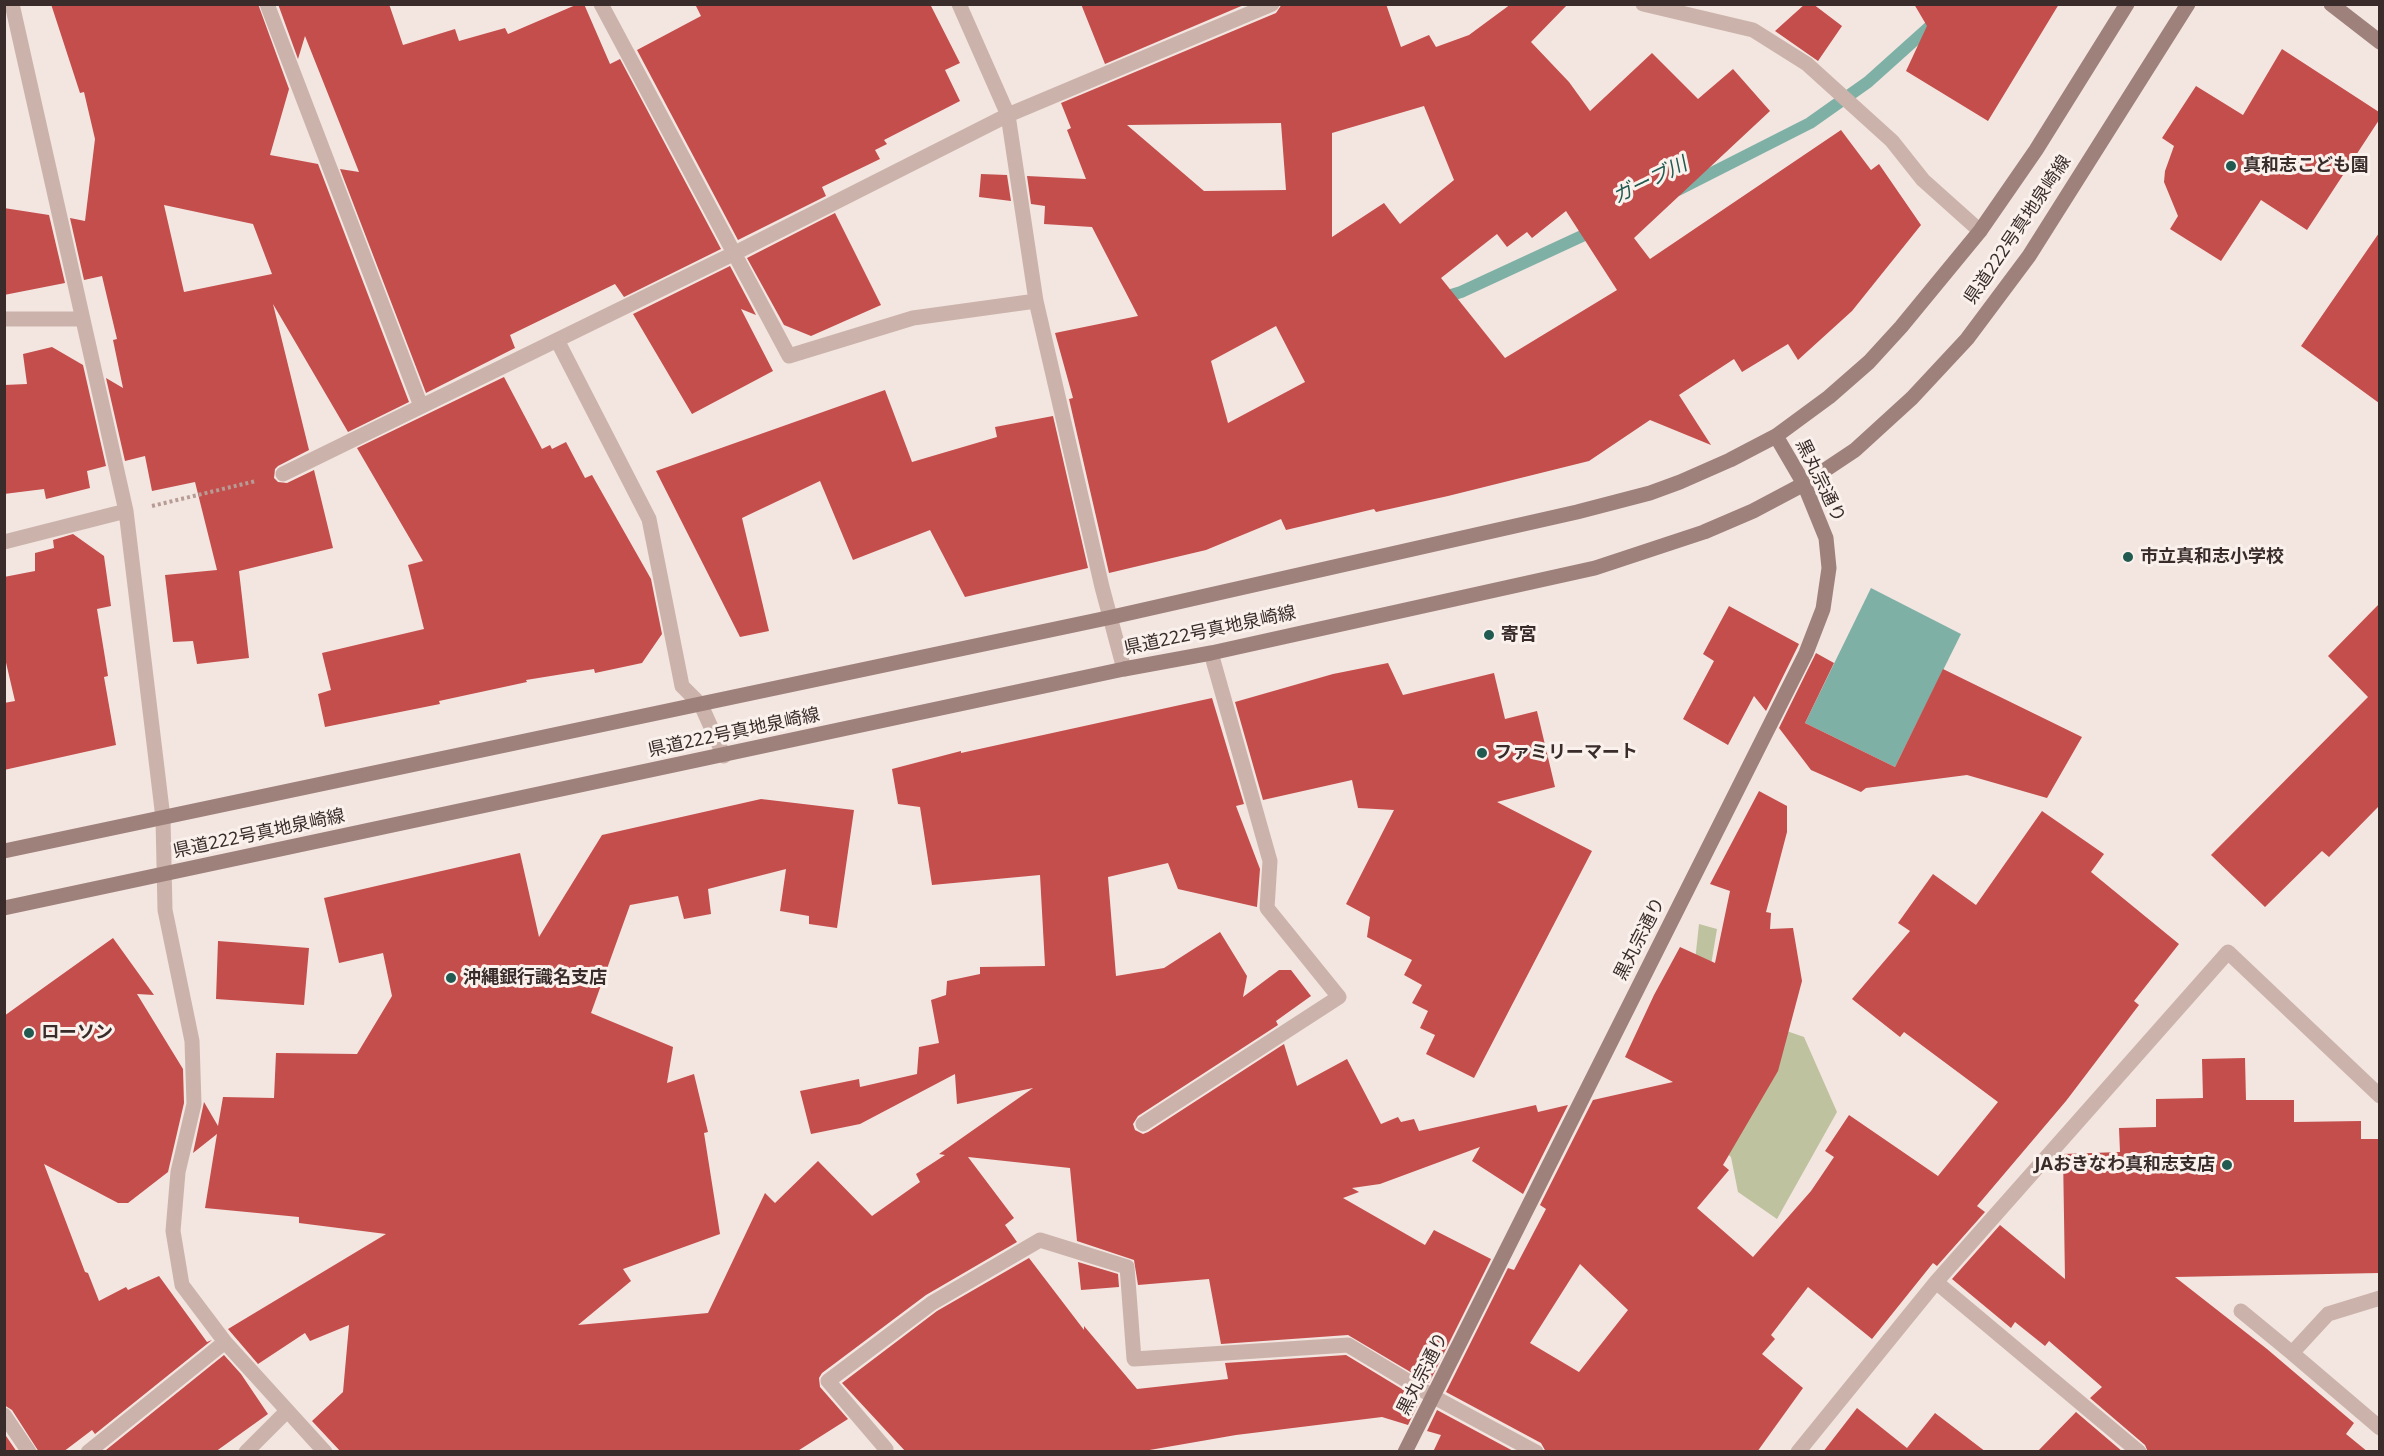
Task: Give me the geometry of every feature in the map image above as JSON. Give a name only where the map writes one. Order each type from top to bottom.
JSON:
[{"type":"main road","name":"県道222号真地泉崎線","points":[[4,851],[1112,617],[1578,512],[1650,493],[1730,460],[1776,436],[1829,397],[1869,362],[1924,301],[1980,231],[2036,150],[2127,4]]},
{"type":"main road","name":"県道222号真地泉崎線","points":[[4,908],[1124,669],[1211,653],[1595,568],[1704,532],[1753,511],[1804,484],[1855,450],[1912,398],[1967,339],[2029,256],[2188,4]]},
{"type":"main road","points":[[2331,4],[2379,42]]},
{"type":"main road","name":"黒丸宗通り","points":[[1405,1452],[1806,653],[1823,609],[1829,568],[1826,538],[1804,484],[1776,436]]},
{"type":"street","points":[[12,4],[126,511],[164,818],[165,910],[192,1041],[194,1104],[178,1172],[172,1231],[182,1285],[225,1342],[325,1452]]},
{"type":"street","points":[[267,4],[421,406]]},
{"type":"street","points":[[601,4],[789,356],[913,318],[1036,301]]},
{"type":"street","points":[[959,4],[1008,115],[1036,301],[1102,586],[1124,669]]},
{"type":"street","points":[[282,474],[733,254],[1008,115],[1272,4]]},
{"type":"street","points":[[1643,4],[1753,30],[1807,64],[1854,104],[1892,141],[1923,180],[1980,231]]},
{"type":"street","points":[[4,320],[82,319]]},
{"type":"street","points":[[557,340],[649,519],[682,686],[701,705],[724,756]]},
{"type":"street","points":[[4,542],[126,511]]},
{"type":"street","points":[[1143,1124],[1339,997],[1267,908],[1270,861],[1211,653]]},
{"type":"street","points":[[1798,1452],[1935,1282],[2228,952],[2379,1096]]},
{"type":"street","points":[[886,1452],[886,1449],[828,1381],[932,1303],[1040,1240],[1127,1267],[1134,1359],[1348,1346],[1434,1397],[1536,1452]]},
{"type":"street","points":[[1935,1282],[2139,1452]]},
{"type":"street","points":[[2292,1353],[2328,1314],[2379,1298]]},
{"type":"street","points":[[2241,1311],[2379,1428]]},
{"type":"street","points":[[88,1452],[225,1342]]},
{"type":"street","points":[[246,1452],[287,1411]]},
{"type":"street","points":[[4,1415],[30,1452]]},
{"type":"path","points":[[126,511],[204,495],[282,474]]},
{"type":"green space","points":[[1699,924],[1717,929],[1710,971],[1743,1016],[1804,1037],[1837,1112],[1777,1219],[1738,1192],[1731,1157],[1698,1130],[1685,1054]]},
{"type":"water","points":[[1871,588],[1961,634],[1895,767],[1805,723]]},
{"type":"building","points":[[51,4],[258,4],[289,89],[270,155],[318,164],[409,402],[348,432],[273,304],[309,450],[278,466],[275,469],[274,478],[278,482],[287,483],[314,470],[333,548],[239,571],[249,658],[197,664],[193,641],[173,642],[165,575],[217,570],[195,482],[152,491],[145,456],[125,461],[106,378],[123,388],[113,340],[117,339],[102,276],[84,280],[70,218],[85,221],[95,139],[84,92],[80,93]],"holes":[[[164,205],[253,224],[272,274],[184,292]]]},
{"type":"building","points":[[278,4],[389,4],[403,45],[455,29],[459,41],[505,28],[508,34],[578,4],[584,4],[610,64],[620,59],[721,249],[624,297],[615,284],[510,335],[515,348],[426,393],[340,169],[359,172],[305,36],[298,59]]},
{"type":"building","points":[[695,4],[930,4],[960,63],[945,70],[960,101],[884,140],[887,144],[875,150],[880,159],[822,187],[826,196],[738,240],[637,50],[701,16]]},
{"type":"building","points":[[1081,4],[1246,4],[1105,64]]},
{"type":"building","points":[[1282,4],[1386,4],[1401,47],[1429,35],[1436,47],[1469,35],[1511,4],[1568,4],[1531,42],[1569,82],[1590,111],[1652,53],[1698,99],[1733,69],[1770,111],[1634,238],[1650,259],[1841,130],[1871,170],[1879,164],[1921,225],[1852,311],[1798,360],[1788,344],[1742,372],[1734,359],[1679,395],[1711,445],[1650,420],[1589,461],[1448,496],[1376,512],[1374,509],[1286,530],[1281,519],[1206,550],[1109,573],[1069,399],[1073,398],[1055,333],[1138,316],[1092,227],[1044,224],[1045,206],[1031,204],[1027,176],[1086,179],[1067,130],[1071,128],[1061,103],[1276,13]],"holes":[[[1424,106],[1454,180],[1400,224],[1384,203],[1332,237],[1332,133]],[[1281,123],[1286,190],[1204,191],[1127,125]],[[1566,211],[1617,290],[1505,358],[1441,278],[1497,234],[1507,247],[1527,232],[1532,238]],[[1276,326],[1305,382],[1228,423],[1211,361]]]},
{"type":"building","points":[[1805,4],[1813,4],[1842,26],[1818,61],[1775,31]]},
{"type":"building","points":[[1914,4],[2059,4],[1988,121],[1906,71],[1927,26]]},
{"type":"building","points":[[2282,49],[2379,112],[2379,120],[2307,230],[2261,200],[2221,261],[2170,229],[2178,216],[2164,182],[2165,171],[2174,146],[2162,138],[2196,86],[2243,115]]},
{"type":"building","points":[[981,174],[1007,175],[1011,201],[979,197]]},
{"type":"building","points":[[4,208],[49,215],[65,283],[4,295]]},
{"type":"building","points":[[835,213],[881,305],[811,336],[784,325],[747,258]]},
{"type":"building","points":[[2379,233],[2379,403],[2301,346]]},
{"type":"building","points":[[730,266],[756,315],[741,309],[773,371],[692,414],[633,314]]},
{"type":"building","points":[[52,347],[83,365],[106,466],[87,471],[90,488],[46,499],[44,489],[4,494],[4,385],[27,384],[23,354]]},
{"type":"building","points":[[504,377],[542,449],[550,445],[552,449],[566,442],[585,478],[592,475],[651,579],[662,634],[642,663],[595,673],[594,669],[526,680],[527,682],[439,701],[440,704],[325,727],[318,694],[331,690],[322,653],[424,629],[408,565],[423,561],[357,448]]},
{"type":"building","points":[[885,390],[912,462],[997,437],[995,427],[1053,416],[1088,568],[965,597],[930,530],[853,560],[820,481],[742,518],[769,631],[740,637],[656,471]]},
{"type":"building","points":[[73,534],[104,556],[111,606],[97,609],[108,676],[104,677],[116,745],[4,770],[4,703],[15,701],[4,654],[4,577],[35,571],[35,553],[54,548],[53,540]]},
{"type":"building","points":[[2379,604],[2379,806],[2329,857],[2322,851],[2265,907],[2211,855],[2368,697],[2328,656]]},
{"type":"building","points":[[1729,606],[1799,644],[1766,711],[1754,696],[1728,745],[1683,719],[1714,661],[1703,654]]},
{"type":"building","points":[[1816,653],[1834,663],[1805,723],[1895,767],[1943,669],[2082,737],[2047,798],[1967,775],[1866,788],[1861,792],[1811,770],[1779,728]]},
{"type":"building","points":[[1388,663],[1403,695],[1494,673],[1505,719],[1537,711],[1555,787],[1497,802],[1592,851],[1474,1078],[1426,1054],[1435,1035],[1420,1028],[1428,1011],[1412,1003],[1422,985],[1404,975],[1412,960],[1367,937],[1370,917],[1346,904],[1394,810],[1358,808],[1352,780],[1263,800],[1235,702],[1333,674]]},
{"type":"building","points":[[1212,698],[1244,804],[1236,806],[1260,869],[1257,907],[1178,889],[1168,863],[1108,877],[1116,976],[1164,968],[1220,932],[1247,976],[1243,997],[1279,970],[1291,970],[1311,996],[1276,1021],[1278,1025],[1138,1116],[1133,1124],[1135,1130],[1143,1134],[1148,1132],[1284,1044],[1297,1086],[1347,1059],[1381,1124],[1398,1117],[1401,1122],[1414,1119],[1419,1131],[1536,1105],[1538,1112],[1568,1105],[1523,1194],[1472,1161],[1480,1147],[1380,1184],[1352,1188],[1359,1192],[1343,1198],[1425,1245],[1434,1230],[1491,1259],[1429,1383],[1348,1335],[1221,1344],[1209,1279],[1138,1285],[1134,1260],[1077,1241],[1070,1168],[968,1157],[1014,1218],[1005,1225],[1017,1242],[926,1295],[822,1373],[819,1378],[820,1387],[848,1419],[796,1452],[341,1452],[312,1421],[343,1392],[349,1325],[310,1341],[305,1333],[258,1364],[228,1329],[386,1234],[299,1223],[299,1217],[205,1208],[217,1134],[193,1153],[204,1102],[218,1126],[223,1097],[274,1098],[276,1053],[357,1054],[392,996],[383,953],[339,963],[324,898],[520,853],[539,937],[602,835],[761,799],[854,810],[837,928],[809,924],[809,916],[780,911],[786,869],[708,889],[711,914],[684,919],[678,896],[630,905],[591,1013],[673,1047],[667,1083],[694,1074],[708,1132],[704,1133],[720,1234],[623,1269],[631,1281],[578,1325],[708,1313],[765,1193],[775,1203],[818,1161],[872,1216],[920,1182],[916,1174],[945,1155],[939,1154],[1033,1088],[957,1104],[955,1074],[860,1124],[811,1134],[800,1091],[859,1079],[860,1087],[917,1074],[919,1047],[939,1043],[931,1000],[946,995],[947,981],[980,974],[980,967],[1045,966],[1040,875],[932,885],[920,807],[898,804],[892,769],[961,751],[961,753]]},
{"type":"building","points":[[1759,791],[1787,806],[1787,832],[1766,912],[1771,913],[1770,929],[1793,928],[1802,981],[1778,1071],[1723,1165],[1729,1170],[1697,1208],[1753,1257],[1811,1191],[1834,1157],[1825,1151],[1849,1115],[1938,1176],[1998,1102],[1904,1032],[1900,1037],[1852,999],[1910,931],[1898,923],[1933,874],[1976,905],[2042,811],[2104,854],[2091,872],[2179,944],[2134,1001],[2139,1005],[2066,1101],[1977,1206],[1985,1212],[1937,1266],[1933,1263],[1872,1339],[1808,1287],[1771,1335],[1775,1339],[1762,1354],[1803,1388],[1757,1452],[1546,1452],[1541,1443],[1446,1392],[1508,1268],[1514,1270],[1546,1209],[1540,1205],[1593,1100],[1673,1082],[1625,1057],[1680,947],[1715,963],[1730,891],[1710,884]],"holes":[[[1580,1264],[1628,1310],[1579,1372],[1530,1343]]]},
{"type":"building","points":[[113,938],[154,995],[137,994],[183,1069],[184,1103],[168,1172],[128,1203],[118,1203],[44,1164],[85,1272],[88,1273],[99,1301],[126,1287],[128,1290],[159,1276],[207,1342],[212,1340],[95,1434],[92,1430],[63,1452],[39,1452],[12,1410],[4,1405],[4,1016]]},
{"type":"building","points":[[218,941],[309,948],[304,1005],[216,999]]},
{"type":"building","points":[[2245,1058],[2246,1100],[2294,1100],[2294,1122],[2361,1121],[2361,1139],[2379,1139],[2379,1273],[2175,1277],[2267,1349],[2354,1423],[2346,1434],[2368,1452],[2148,1452],[2145,1445],[2090,1398],[2102,1387],[2049,1341],[2045,1346],[2015,1322],[2011,1328],[1952,1279],[2000,1225],[2065,1279],[2063,1154],[2120,1152],[2119,1128],[2156,1127],[2156,1099],[2203,1098],[2202,1059]]},
{"type":"building","points":[[1029,1258],[1084,1330],[1084,1326],[1137,1389],[1228,1379],[1225,1363],[1346,1355],[1420,1400],[1408,1425],[1382,1417],[1236,1435],[1138,1452],[906,1452],[842,1383],[937,1311]]},
{"type":"building","points":[[1078,1262],[1118,1274],[1119,1287],[1081,1290]]},
{"type":"building","points":[[224,1355],[241,1374],[268,1414],[215,1452],[108,1452],[106,1450]]},
{"type":"building","points":[[1857,1408],[1907,1448],[1935,1413],[1986,1452],[1823,1452]]},
{"type":"building","points":[[1437,1410],[1515,1452],[1433,1452],[1441,1435],[1427,1431]]},
{"type":"building","points":[[2076,1412],[2123,1452],[2037,1452]]},
{"type":"building","points":[[4,1433],[17,1452],[4,1452]]},
{"type":"waterway","name":"ガーブ川","points":[[1678,190],[1810,123],[1868,82],[1936,21]]},
{"type":"waterway","name":"ガーブ川","points":[[1438,299],[1461,292],[1595,230]]},
{"type":"place","name":"真和志こども園","points":[[2231,166]]},
{"type":"place","name":"市立真和志小学校","points":[[2128,557]]},
{"type":"place","name":"寄宮","points":[[1489,635]]},
{"type":"place","name":"ファミリーマート","points":[[1482,753]]},
{"type":"place","name":"沖縄銀行識名支店","points":[[451,978]]},
{"type":"place","name":"ローソン","points":[[29,1033]]},
{"type":"place","name":"JAおきなわ真和志支店","points":[[2227,1165]]}]
